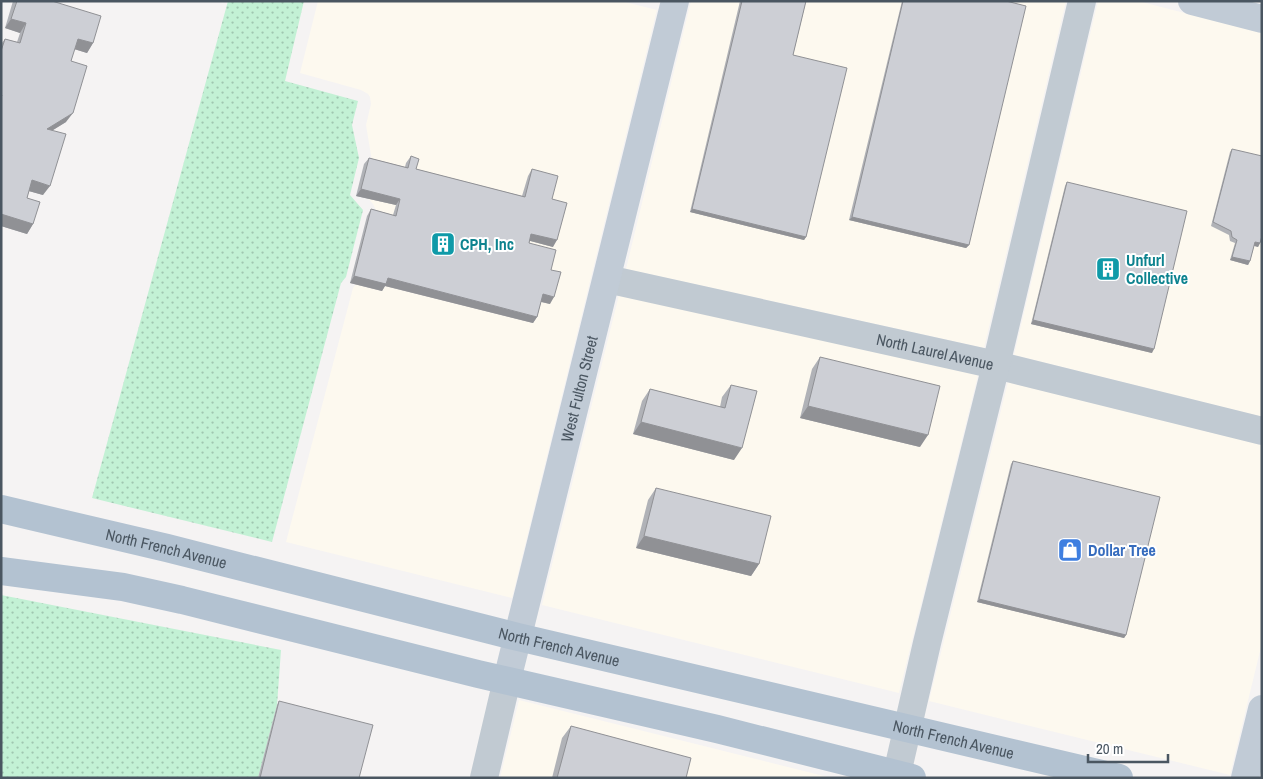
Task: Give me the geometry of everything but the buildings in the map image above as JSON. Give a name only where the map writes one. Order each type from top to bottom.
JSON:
[{"type":"main road","name":"North French Avenue","points":[[1,509],[167,548],[518,637],[1119,778]]},
{"type":"main road","points":[[1,552],[49,561],[123,586],[901,777]]},
{"type":"main road","points":[[1,570],[123,586]]},
{"type":"street","name":"West Fulton Street","points":[[484,778],[675,1]]},
{"type":"street","points":[[901,777],[907,727],[996,365],[1082,1]]},
{"type":"street","points":[[1192,1],[1262,19]]},
{"type":"street","name":"North Laurel Avenue","points":[[607,279],[996,365],[1262,431]]},
{"type":"street","points":[[1245,778],[1262,709]]},
{"type":"shaded area","points":[[318,1],[621,1],[657,10],[512,598],[286,542],[353,288],[359,280],[376,210],[364,193],[372,161],[366,125],[371,104],[370,97],[361,90],[300,73]]},
{"type":"shaded area","points":[[691,1],[1066,1],[984,348],[626,269]]},
{"type":"shaded area","points":[[1098,1],[1138,1],[1262,33],[1262,417],[1014,355]]},
{"type":"shaded area","points":[[619,295],[978,375],[899,693],[542,605]]},
{"type":"shaded area","points":[[1008,382],[1262,445],[1262,643],[1230,775],[929,701]]},
{"type":"shaded area","points":[[519,700],[832,778],[500,778]]},
{"type":"green space","points":[[228,1],[304,1],[285,81],[358,101],[352,125],[359,158],[350,195],[363,210],[346,277],[341,283],[272,542],[92,498]]},
{"type":"green space","points":[[1,595],[281,650],[277,705],[258,778],[1,778]]},
{"type":"place","name":"CPH, Inc","points":[[443,244]]},
{"type":"place","name":"Unfurl Collective","points":[[1108,269]]},
{"type":"place","name":"Dollar Tree","points":[[1070,550]]}]
